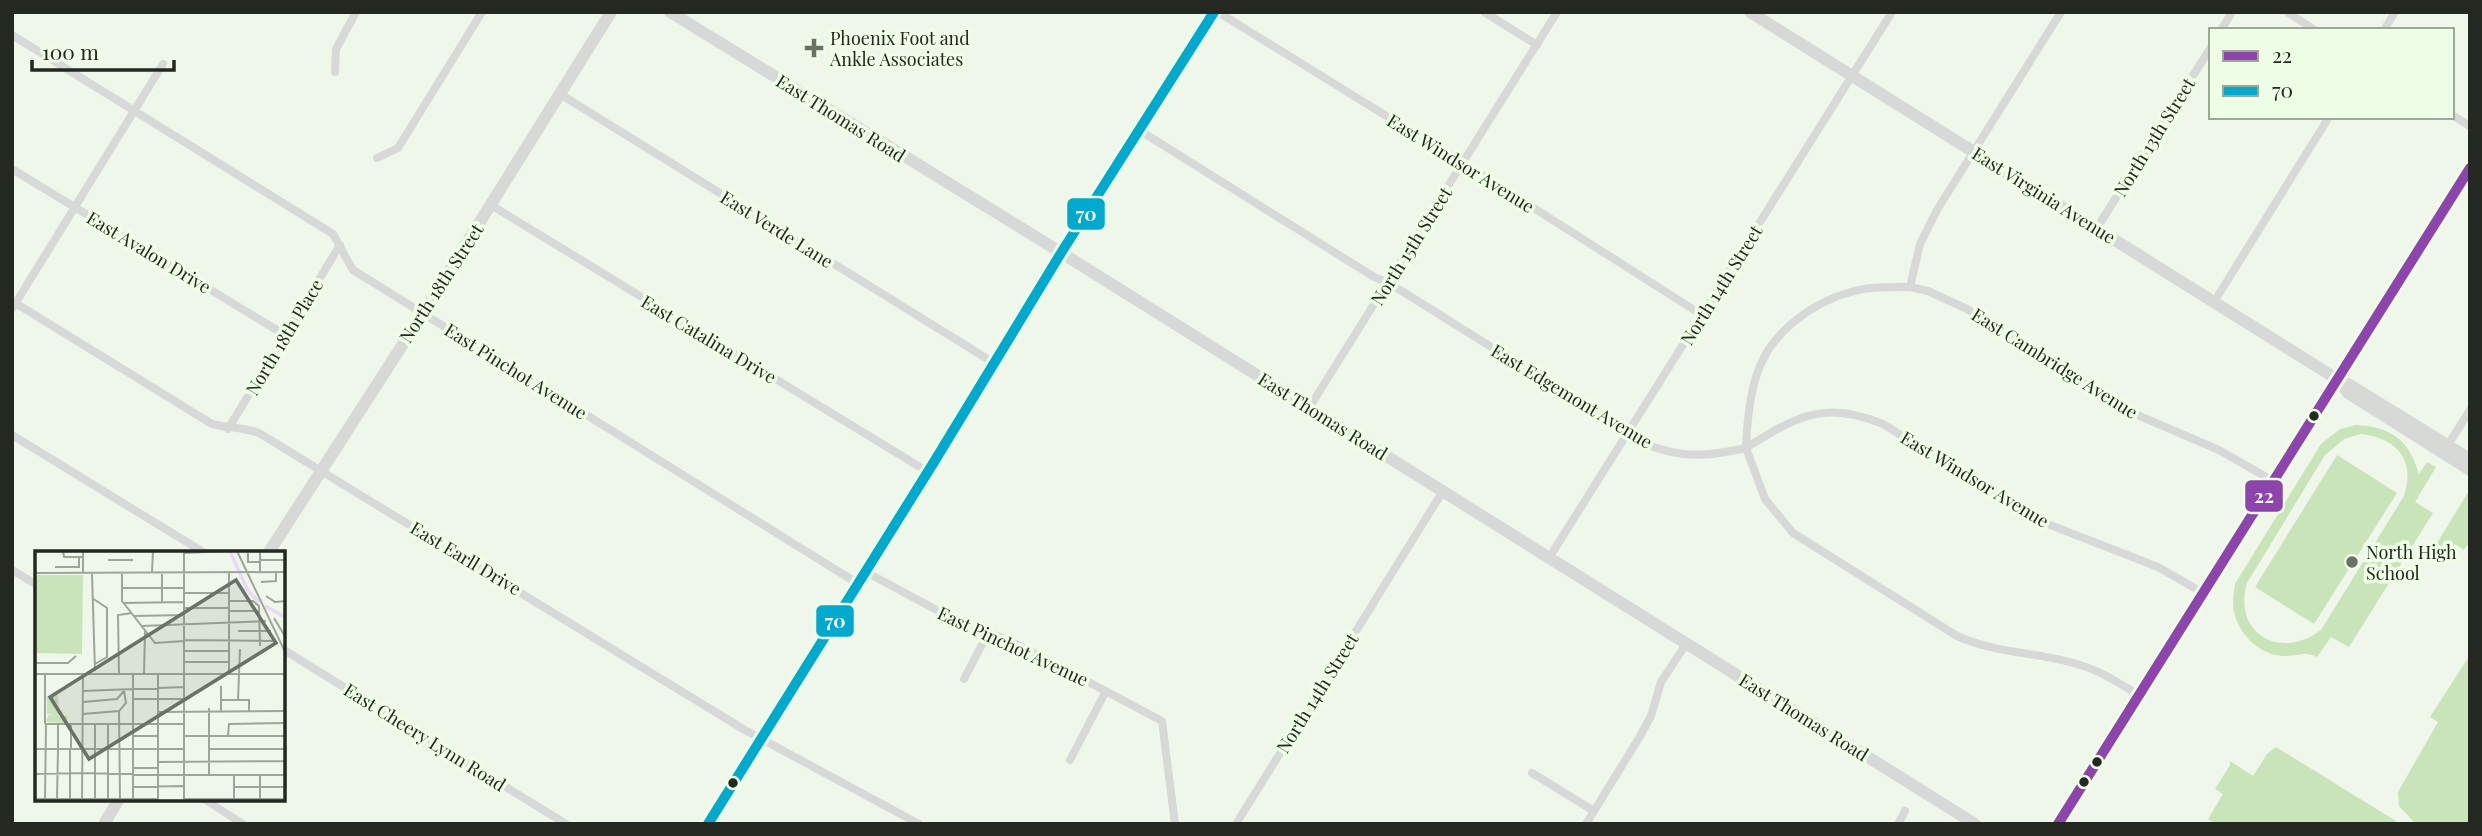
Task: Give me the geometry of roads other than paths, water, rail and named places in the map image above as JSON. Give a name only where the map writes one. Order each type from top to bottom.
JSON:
[{"type":"main road","name":"North 18th Street","points":[[270,551],[423,313],[611,12]]},
{"type":"main road","name":"East Thomas Road","points":[[670,12],[1975,824]]},
{"type":"main road","points":[[709,824],[1061,253],[1216,12]]},
{"type":"main road","name":"East Virginia Avenue","points":[[1750,12],[2337,379],[2470,459]]},
{"type":"main road","points":[[2058,824],[2470,167]]},
{"type":"main road","name":"East Virginia Avenue","points":[[2337,379],[2348,393],[2470,470]]},
{"type":"main road","points":[[104,824],[118,801]]},
{"type":"street","points":[[335,72],[336,49],[356,12]]},
{"type":"street","points":[[377,158],[398,148],[482,12]]},
{"type":"street","name":"East Windsor Avenue","points":[[1216,12],[1702,316]]},
{"type":"street","points":[[1484,12],[1536,45]]},
{"type":"street","name":"North 15th Street","points":[[1309,408],[1557,12]]},
{"type":"street","name":"North 14th Street","points":[[1549,558],[1892,12]]},
{"type":"street","points":[[2061,12],[1928,227],[1920,244],[1910,287],[1882,287],[1850,292],[1821,304],[1794,321],[1770,346],[1758,371],[1749,402],[1746,448],[1765,499],[1774,512],[1793,533],[1827,556],[1970,642],[2078,664],[2102,673],[2139,695]]},
{"type":"street","points":[[2222,28],[2232,12]]},
{"type":"street","points":[[2287,12],[2312,28]]},
{"type":"street","points":[[2385,28],[2395,12]]},
{"type":"street","name":"East Pinchot Avenue","points":[[12,35],[333,234],[352,270],[861,577],[1030,651],[1161,721],[1175,824]]},
{"type":"street","name":"North 13th Street","points":[[2097,228],[2209,50]]},
{"type":"street","points":[[13,304],[163,64]]},
{"type":"street","name":"East Verde Lane","points":[[560,94],[994,363]]},
{"type":"street","points":[[2454,116],[2470,126]]},
{"type":"street","points":[[2214,302],[2328,119]]},
{"type":"street","name":"East Edgemont Avenue","points":[[1139,130],[1628,433],[1670,453],[1714,455],[1746,448]]},
{"type":"street","name":"East Avalon Drive","points":[[12,169],[285,335]]},
{"type":"street","name":"East Catalina Drive","points":[[491,205],[928,472]]},
{"type":"street","name":"North 18th Place","points":[[228,429],[340,246]]},
{"type":"street","name":"East Cambridge Avenue","points":[[1910,287],[1928,291],[1967,309],[2128,411],[2239,460],[2273,481]]},
{"type":"street","name":"East Earll Drive","points":[[13,304],[212,424],[259,433],[761,740],[919,824]]},
{"type":"street","points":[[2448,445],[2470,410]]},
{"type":"street","name":"East Windsor Avenue","points":[[1746,448],[1801,417],[1826,412],[1859,414],[1883,424],[2040,521],[2150,563],[2203,593]]},
{"type":"street","points":[[12,435],[201,551]]},
{"type":"street","name":"North 14th Street","points":[[1236,824],[1443,491]]},
{"type":"street","points":[[12,570],[35,584]]},
{"type":"street","points":[[964,679],[988,632]]},
{"type":"street","points":[[1586,824],[1635,745],[1651,716],[1661,682],[1686,644]]},
{"type":"street","name":"East Cheery Lynn Road","points":[[285,651],[566,824]]},
{"type":"street","points":[[1070,760],[1106,691]]},
{"type":"street","points":[[1532,773],[1594,811]]},
{"type":"street","points":[[207,801],[243,824]]},
{"type":"street","points":[[1898,824],[1905,811]]},
{"type":"place","name":"Phoenix Foot and Ankle Associates","points":[[814,48]]},
{"type":"place","name":"North High School","points":[[2352,562]]}]
